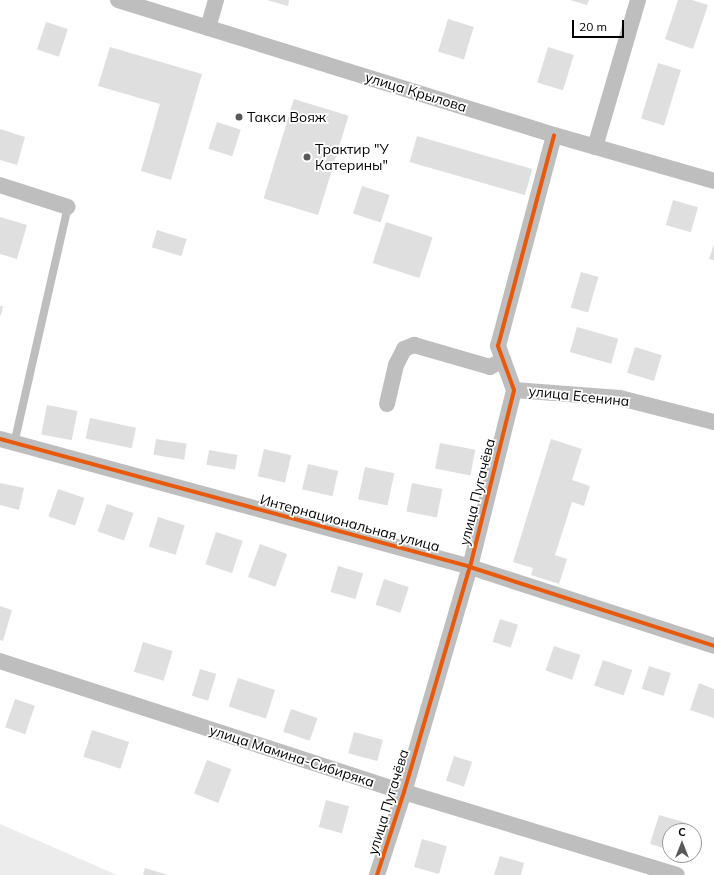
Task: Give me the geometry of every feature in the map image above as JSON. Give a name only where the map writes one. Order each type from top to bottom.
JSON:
[{"type":"street","name":"улица Крылова","points":[[118,0],[554,135],[714,181]]},
{"type":"street","points":[[208,28],[216,0]]},
{"type":"street","points":[[595,147],[638,0]]},
{"type":"street","points":[[514,390],[498,346],[554,135]]},
{"type":"street","points":[[0,186],[68,207]]},
{"type":"street","points":[[387,404],[396,365],[404,349],[414,345],[490,367],[503,360]]},
{"type":"street","name":"улица Есенина","points":[[514,390],[620,398],[714,422]]},
{"type":"street","name":"улица Пугачёва","points":[[377,875],[404,792],[470,567],[514,390]]},
{"type":"street","name":"Интернациональная улица","points":[[7,442],[470,567],[714,646]]},
{"type":"street","name":"улица Мамина-Сибиряка","points":[[0,661],[404,792],[677,875]]},
{"type":"lane","points":[[7,442],[68,207]]},
{"type":"shaded area","points":[[0,824],[117,875],[0,875]]},
{"type":"building","points":[[267,0],[289,0],[288,6]]},
{"type":"building","points":[[570,0],[589,0],[587,5]]},
{"type":"building","points":[[678,0],[692,0],[708,5],[693,49],[665,39]]},
{"type":"building","points":[[448,19],[474,27],[464,59],[438,52]]},
{"type":"building","points":[[46,22],[68,29],[59,57],[37,50]]},
{"type":"building","points":[[110,47],[202,74],[171,180],[141,171],[160,104],[98,86]]},
{"type":"building","points":[[548,47],[574,55],[563,90],[537,82]]},
{"type":"building","points":[[658,63],[681,70],[664,125],[641,118]]},
{"type":"building","name":"Трактир \"У Катерины\"","points":[[294,99],[349,116],[318,215],[264,198]]},
{"type":"building","points":[[217,122],[241,130],[232,156],[208,149]]},
{"type":"building","points":[[0,129],[25,137],[17,165],[0,160]]},
{"type":"building","points":[[417,136],[532,169],[525,195],[410,162]]},
{"type":"building","points":[[362,186],[390,195],[381,223],[353,214]]},
{"type":"building","points":[[673,200],[698,207],[691,232],[666,225]]},
{"type":"building","points":[[0,217],[27,225],[17,259],[0,254]]},
{"type":"building","points":[[386,222],[433,237],[419,278],[373,263]]},
{"type":"building","points":[[157,230],[187,239],[181,256],[152,247]]},
{"type":"building","points":[[714,244],[714,260],[709,259]]},
{"type":"building","points":[[581,272],[598,277],[588,313],[571,308]]},
{"type":"building","points":[[0,306],[3,306],[1,315],[0,315]]},
{"type":"building","points":[[577,327],[618,339],[611,364],[570,352]]},
{"type":"building","points":[[635,347],[662,355],[654,381],[627,373]]},
{"type":"building","points":[[47,405],[77,411],[72,440],[41,434]]},
{"type":"building","points":[[90,418],[136,428],[132,448],[86,439]]},
{"type":"building","points":[[156,439],[187,444],[184,460],[153,455]]},
{"type":"building","points":[[551,439],[582,449],[572,480],[590,486],[584,506],[572,502],[555,555],[567,559],[559,584],[531,575],[533,568],[513,562]]},
{"type":"building","points":[[440,443],[475,450],[470,475],[435,469]]},
{"type":"building","points":[[264,449],[291,455],[285,483],[258,476]]},
{"type":"building","points":[[209,450],[238,455],[235,470],[206,465]]},
{"type":"building","points":[[308,464],[338,471],[332,496],[302,489]]},
{"type":"building","points":[[365,467],[394,473],[387,506],[358,499]]},
{"type":"building","points":[[0,483],[24,488],[19,510],[0,505]]},
{"type":"building","points":[[412,483],[442,489],[437,517],[406,511]]},
{"type":"building","points":[[58,489],[84,498],[75,526],[49,516]]},
{"type":"building","points":[[107,504],[133,513],[124,541],[98,531]]},
{"type":"building","points":[[158,517],[185,525],[176,555],[149,547]]},
{"type":"building","points":[[216,532],[243,541],[232,573],[205,564]]},
{"type":"building","points":[[260,544],[287,554],[275,587],[248,577]]},
{"type":"building","points":[[338,566],[363,573],[356,599],[331,592]]},
{"type":"building","points":[[384,579],[409,587],[400,613],[376,605]]},
{"type":"building","points":[[0,606],[12,610],[3,641],[0,640]]},
{"type":"building","points":[[500,619],[518,625],[511,648],[493,642]]},
{"type":"building","points":[[143,642],[173,651],[164,681],[134,672]]},
{"type":"building","points":[[554,646],[580,655],[572,680],[546,671]]},
{"type":"building","points":[[603,660],[632,670],[624,696],[594,686]]},
{"type":"building","points":[[649,666],[671,673],[663,696],[642,689]]},
{"type":"building","points":[[200,669],[216,674],[208,701],[192,696]]},
{"type":"building","points":[[238,678],[275,690],[266,719],[229,707]]},
{"type":"building","points":[[699,683],[714,689],[714,718],[690,710]]},
{"type":"building","points":[[15,699],[35,706],[25,734],[5,727]]},
{"type":"building","points":[[291,709],[317,718],[310,741],[283,732]]},
{"type":"building","points":[[92,730],[129,742],[120,769],[83,757]]},
{"type":"building","points":[[354,732],[383,740],[377,761],[348,753]]},
{"type":"building","points":[[454,756],[472,762],[464,787],[446,781]]},
{"type":"building","points":[[207,760],[231,769],[218,803],[194,794]]},
{"type":"building","points":[[326,800],[349,806],[342,833],[319,827]]},
{"type":"building","points":[[659,815],[687,823],[662,823],[662,848],[650,844]]},
{"type":"building","points":[[422,839],[447,846],[439,874],[414,867]]},
{"type":"building","points":[[500,856],[524,863],[521,875],[494,875]]},
{"type":"building","points":[[145,868],[168,875],[143,875]]},
{"type":"cycle path","points":[[377,875],[404,792],[470,567],[514,390],[498,346],[554,135]]},
{"type":"cycle path","points":[[0,439],[470,567],[714,646]]},
{"type":"place","name":"Такси Вояж","points":[[239,117]]},
{"type":"place","name":"Трактир \"У Катерины\"","points":[[307,157]]}]
